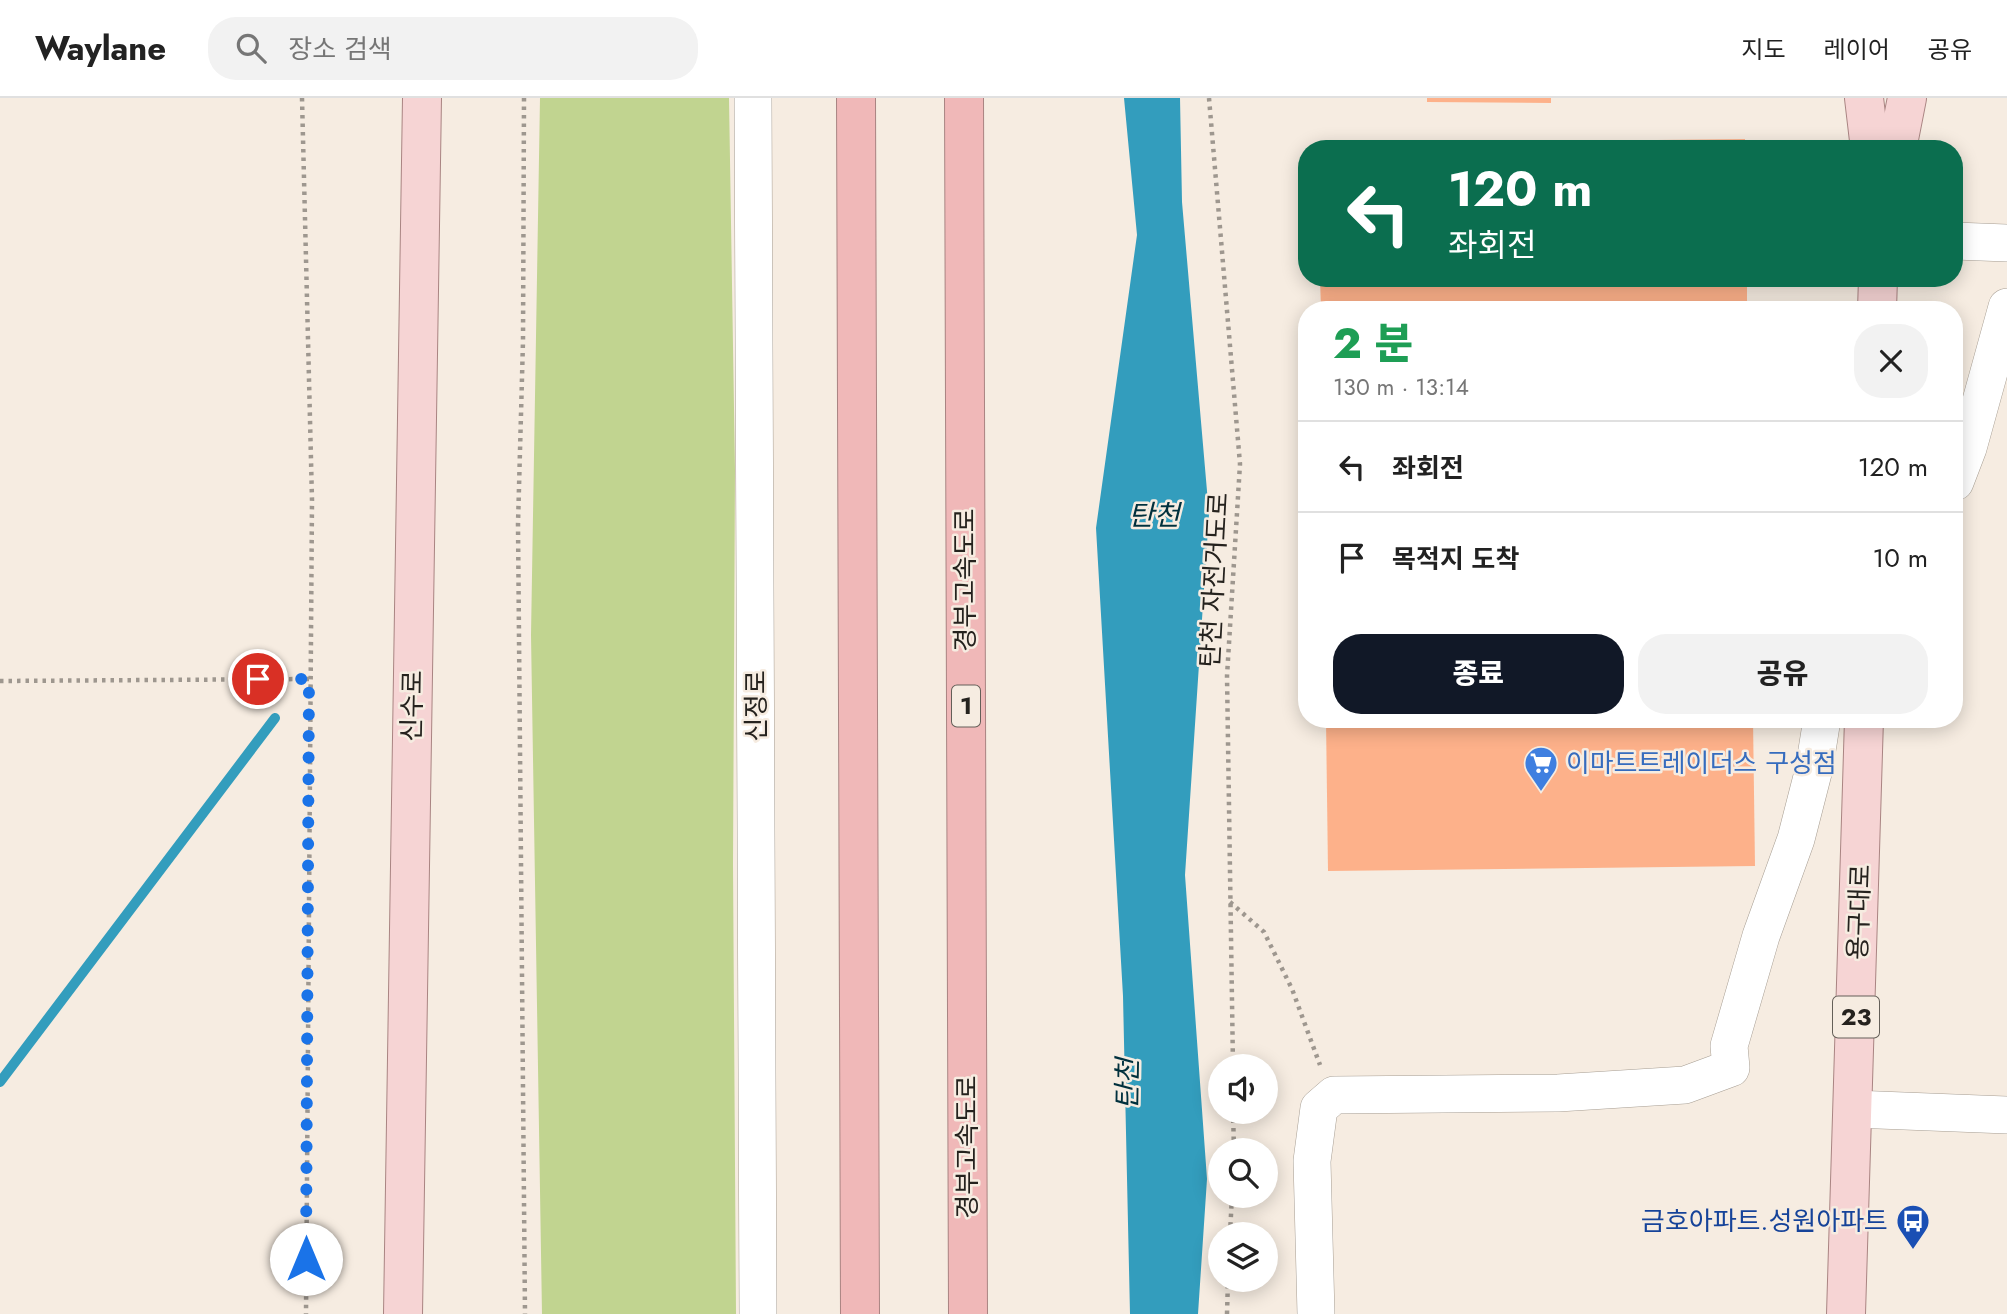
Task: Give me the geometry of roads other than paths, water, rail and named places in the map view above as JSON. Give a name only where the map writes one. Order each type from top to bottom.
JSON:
[{"type":"highway","points":[[856,98],[860,1314]]},
{"type":"highway","name":"경부고속도로","points":[[964,98],[968,1314]]},
{"type":"main road","name":"신수로","points":[[403,1314],[422,98]]},
{"type":"main road","points":[[1864,98],[1869,140]]},
{"type":"main road","points":[[1886,140],[1888,98]]},
{"type":"main road","points":[[1899,140],[1907,98]]},
{"type":"main road","name":"용구대로","points":[[1846,1314],[1864,728]]},
{"type":"street","name":"신정로","points":[[753,98],[758,1314]]},
{"type":"street","points":[[1963,241],[2007,243]]},
{"type":"street","points":[[1963,461],[2002,340],[2007,307]]},
{"type":"street","points":[[1316,1314],[1312,1161],[1319,1108],[1338,1094],[1584,1091],[1685,1085],[1731,1068],[1729,1046],[1761,936],[1796,839],[1814,769],[1821,728]]},
{"type":"street","points":[[1853,1109],[2007,1115]]},
{"type":"water","name":"탄천","points":[[1124,98],[1180,98],[1182,202],[1209,514],[1185,875],[1207,1179],[1198,1314],[1130,1314],[1123,996],[1096,528],[1137,235]]},
{"type":"waterway","points":[[0,1082],[275,718]]},
{"type":"place","name":"이마트트레이더스 구성점","points":[[1541,793]]},
{"type":"place","name":"금호아파트.성원아파트","points":[[1913,1251]]}]
